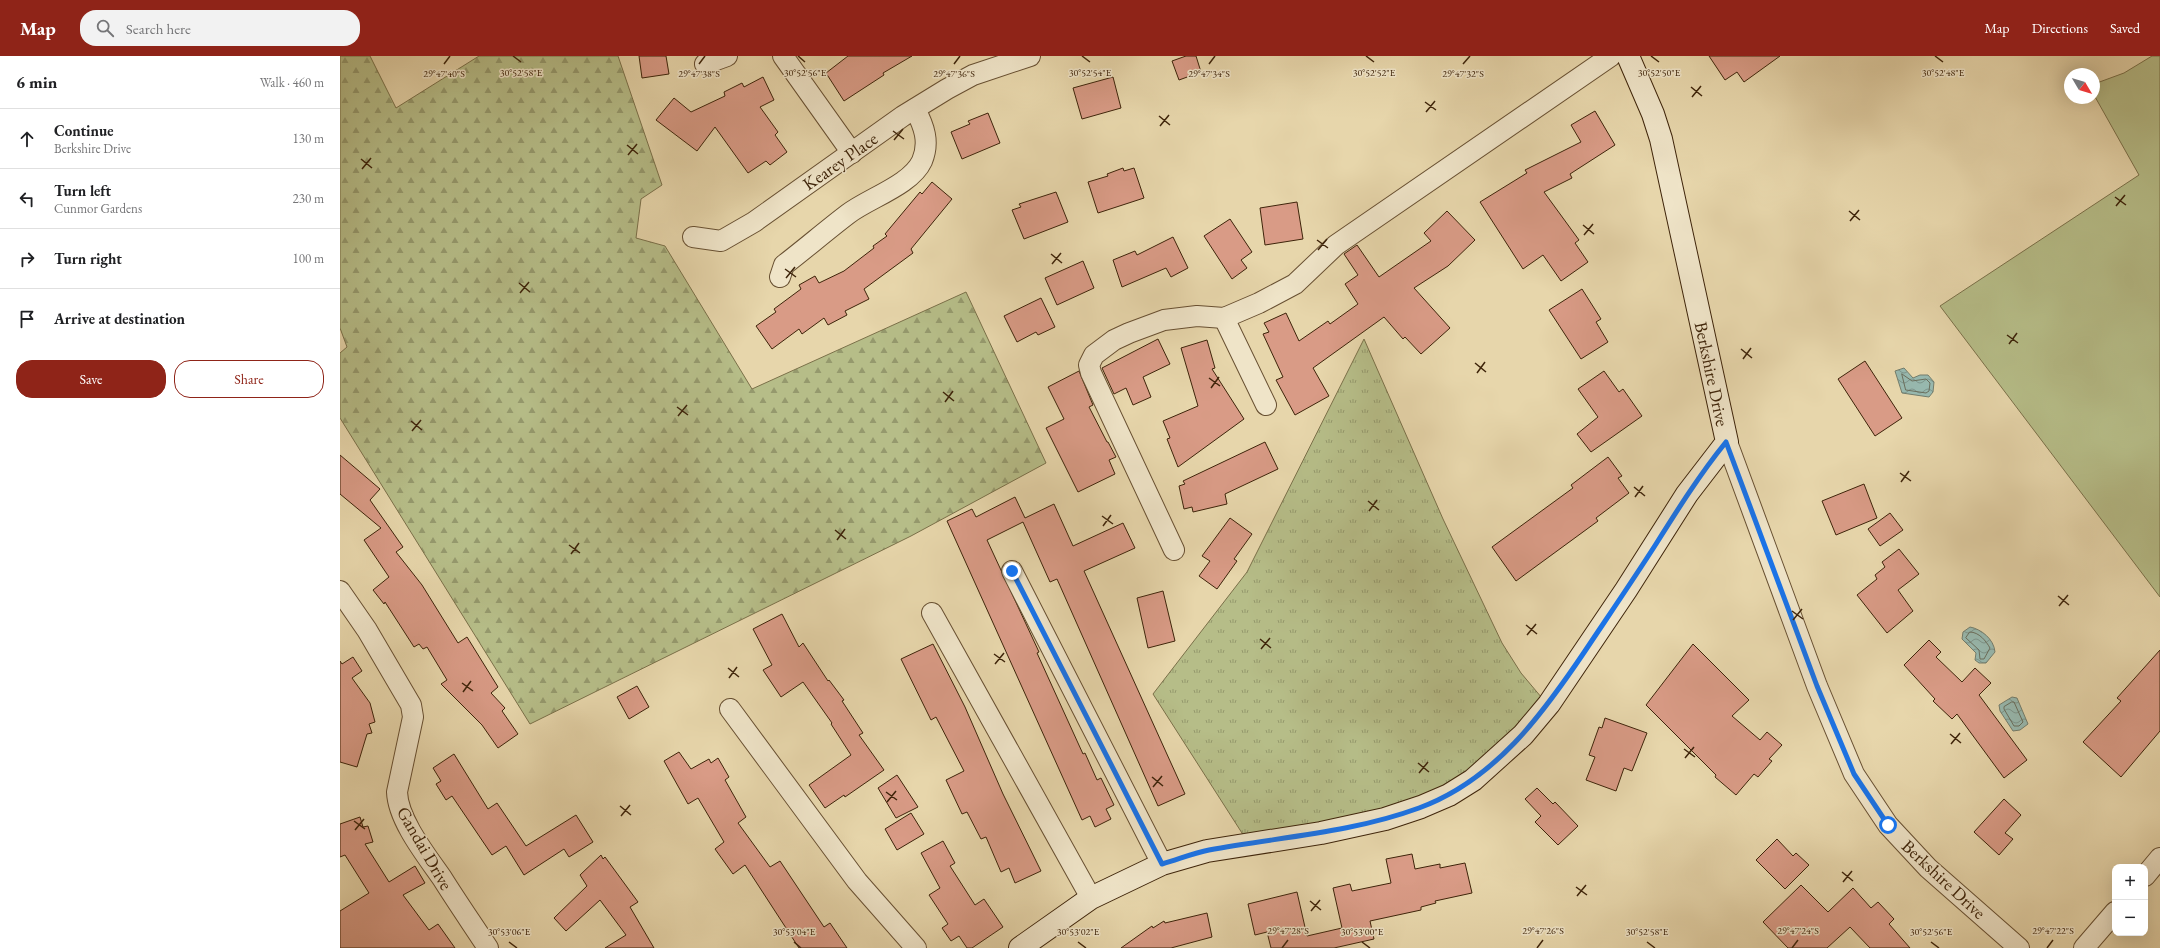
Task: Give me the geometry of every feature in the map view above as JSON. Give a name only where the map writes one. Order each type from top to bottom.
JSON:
[{"type":"street","points":[[705,64],[727,56]]},
{"type":"street","points":[[783,56],[852,153]]},
{"type":"street","name":"Kearey Place","points":[[693,237],[721,241],[754,222],[915,109],[973,75],[1030,56]]},
{"type":"street","points":[[1174,550],[1090,373],[1090,365],[1094,356],[1114,340],[1164,320],[1197,316],[1224,318],[1259,303],[1295,284],[1336,245],[1611,56]]},
{"type":"street","name":"Berkshire Drive","points":[[1628,56],[1653,114],[1661,139],[1726,442],[1814,678],[1854,774],[1888,825],[1928,868],[2019,948]]},
{"type":"street","points":[[780,277],[784,265],[849,213],[907,178],[916,170],[922,161],[927,138],[924,125],[915,109]]},
{"type":"street","points":[[1224,318],[1266,405]]},
{"type":"street","points":[[1020,948],[1091,898],[1162,864],[1207,851],[1321,833],[1385,819],[1435,801],[1473,780],[1523,735],[1549,704],[1626,590],[1687,494],[1726,442]]},
{"type":"street","points":[[1012,571],[1162,864]]},
{"type":"street","name":"Gandai Drive","points":[[340,591],[367,630],[410,705],[413,717],[397,792],[397,802],[421,846],[488,948]]},
{"type":"street","points":[[932,613],[1091,898]]},
{"type":"street","points":[[730,709],[858,881],[916,948]]},
{"type":"street","points":[[2148,872],[2160,858]]},
{"type":"street","points":[[2084,948],[2112,915]]},
{"type":"green space","points":[[340,56],[370,56],[396,108],[479,56],[618,56],[662,185],[641,199],[636,238],[665,246],[752,389],[966,292],[1046,463],[911,536],[530,724],[340,418],[340,353],[347,347],[340,328]]},
{"type":"green space","points":[[2152,56],[2160,56],[2160,597],[1940,306],[2139,175],[2099,104],[2100,82],[2124,73]]},
{"type":"green space","points":[[1364,339],[1443,519],[1502,643],[1521,673],[1547,704],[1446,795],[1249,844],[1153,694],[1247,572]]},
{"type":"water","points":[[1904,368],[1913,378],[1920,375],[1928,375],[1934,382],[1933,392],[1929,397],[1902,393],[1895,371]]},
{"type":"water","points":[[1970,627],[1986,635],[1994,647],[1995,652],[1986,663],[1979,663],[1975,660],[1976,653],[1962,639],[1963,632]]},
{"type":"water","points":[[2012,697],[2017,698],[2028,724],[2020,730],[2013,731],[2000,711],[1999,705]]},
{"type":"building","points":[[639,56],[666,56],[669,74],[642,78]]},
{"type":"building","points":[[848,56],[912,56],[883,73],[884,75],[844,101],[826,73]]},
{"type":"building","points":[[1186,56],[1196,56],[1201,72],[1179,80],[1172,61]]},
{"type":"building","points":[[1709,56],[1780,56],[1744,82],[1737,72],[1725,80]]},
{"type":"building","points":[[763,77],[774,100],[760,107],[778,132],[775,135],[787,152],[770,165],[766,161],[748,173],[715,127],[697,151],[656,120],[674,98],[691,112],[725,96],[724,92],[742,83],[744,87]]},
{"type":"building","points":[[1113,77],[1121,108],[1082,119],[1073,88]]},
{"type":"building","points":[[1595,111],[1615,145],[1570,174],[1572,178],[1544,192],[1579,240],[1575,243],[1588,262],[1561,281],[1543,255],[1523,269],[1480,202],[1527,173],[1525,170],[1581,142],[1571,125]]},
{"type":"building","points":[[988,113],[1000,143],[962,159],[951,132],[970,124],[968,121]]},
{"type":"building","points":[[1123,168],[1124,171],[1134,168],[1144,198],[1098,213],[1088,182],[1108,176],[1107,174]]},
{"type":"building","points":[[932,182],[952,199],[911,249],[913,253],[864,289],[869,299],[845,311],[847,315],[828,325],[824,318],[802,334],[799,329],[772,349],[756,326],[776,312],[774,309],[801,289],[799,285],[815,276],[819,283],[844,271],[874,248],[873,246],[887,236],[885,234],[920,192],[922,194]]},
{"type":"building","points":[[1056,192],[1068,222],[1024,239],[1012,210],[1021,207],[1019,204]]},
{"type":"building","points":[[1297,202],[1303,239],[1265,245],[1260,208]]},
{"type":"building","points":[[1447,211],[1475,240],[1448,266],[1414,288],[1450,328],[1421,354],[1405,337],[1403,339],[1384,317],[1313,368],[1329,396],[1295,415],[1276,380],[1283,377],[1263,334],[1269,332],[1264,323],[1286,313],[1299,341],[1328,321],[1330,324],[1358,304],[1345,284],[1358,275],[1344,254],[1357,245],[1379,277],[1431,241],[1424,233]]},
{"type":"building","points":[[1230,219],[1252,252],[1241,260],[1247,268],[1232,279],[1204,236]]},
{"type":"building","points":[[1173,237],[1188,268],[1171,277],[1166,268],[1122,287],[1113,260],[1135,251],[1137,255]]},
{"type":"building","points":[[1083,261],[1094,288],[1057,305],[1045,278]]},
{"type":"building","points":[[1582,289],[1601,319],[1596,322],[1608,342],[1581,359],[1549,310]]},
{"type":"building","points":[[1041,298],[1055,327],[1038,335],[1036,332],[1017,342],[1004,316]]},
{"type":"building","points":[[1158,339],[1170,364],[1143,377],[1151,397],[1133,405],[1126,388],[1114,394],[1102,368]]},
{"type":"building","points":[[1207,340],[1215,368],[1212,369],[1244,419],[1178,467],[1167,439],[1170,438],[1163,421],[1198,406],[1181,348]]},
{"type":"building","points":[[1865,361],[1902,418],[1875,436],[1838,379]]},
{"type":"building","points":[[1079,371],[1093,405],[1089,407],[1116,457],[1109,460],[1115,474],[1078,492],[1046,428],[1064,419],[1048,387]]},
{"type":"building","points":[[1604,371],[1619,392],[1623,389],[1642,416],[1591,452],[1577,434],[1598,417],[1578,389]]},
{"type":"building","points":[[1265,442],[1278,469],[1225,494],[1227,504],[1193,512],[1192,507],[1184,509],[1179,486],[1185,484],[1183,481]]},
{"type":"building","points":[[340,455],[380,489],[370,500],[403,547],[396,552],[422,585],[458,643],[467,637],[498,687],[491,693],[505,708],[502,711],[518,734],[498,748],[482,725],[441,684],[447,680],[427,647],[423,649],[419,644],[414,647],[385,602],[384,604],[373,590],[389,577],[364,540],[381,528],[340,494]]},
{"type":"building","points":[[1608,457],[1622,476],[1618,478],[1629,493],[1596,518],[1598,521],[1516,581],[1492,547],[1573,488],[1571,485]]},
{"type":"building","points":[[1864,484],[1877,518],[1836,535],[1822,501]]},
{"type":"building","points":[[1015,497],[1025,518],[1054,504],[1073,546],[1123,523],[1135,548],[1084,571],[1185,794],[1158,806],[1057,579],[1050,582],[1023,522],[987,540],[1039,652],[1037,653],[1083,754],[1085,753],[1097,780],[1101,778],[1114,805],[1106,809],[1111,819],[1095,827],[1090,816],[1082,820],[947,521],[972,509],[976,517]]},
{"type":"building","points":[[1890,513],[1903,530],[1880,546],[1868,529]]},
{"type":"building","points":[[1230,518],[1252,534],[1234,559],[1237,561],[1217,589],[1199,576],[1210,561],[1202,556]]},
{"type":"building","points":[[1899,549],[1919,574],[1898,590],[1913,611],[1887,633],[1857,595],[1877,579],[1875,575],[1885,567],[1882,562]]},
{"type":"building","points":[[1163,591],[1175,641],[1148,648],[1137,598]]},
{"type":"building","points":[[782,614],[799,647],[803,643],[828,681],[829,680],[844,700],[842,701],[863,733],[859,735],[884,770],[845,797],[844,795],[825,808],[809,785],[851,755],[831,724],[832,723],[803,682],[781,697],[763,670],[772,665],[753,629]]},
{"type":"building","points":[[1929,640],[1941,652],[1936,657],[1962,682],[1975,668],[1991,683],[1979,695],[2027,760],[2004,778],[1957,714],[1952,719],[1933,701],[1935,699],[1904,665]]},
{"type":"building","points":[[933,644],[965,707],[1003,794],[1041,871],[1015,883],[1009,868],[1001,872],[986,837],[981,839],[967,812],[962,814],[946,780],[964,771],[936,717],[931,720],[901,659]]},
{"type":"building","points":[[1693,644],[1749,700],[1732,716],[1760,740],[1767,732],[1782,745],[1769,759],[1772,761],[1758,777],[1754,774],[1736,795],[1715,777],[1716,775],[1646,705]]},
{"type":"building","points":[[2160,650],[2160,731],[2121,777],[2083,742],[2121,701],[2117,698]]},
{"type":"building","points":[[353,657],[362,671],[352,678],[370,703],[375,722],[369,724],[372,733],[367,734],[357,767],[340,762],[340,661],[342,664]]},
{"type":"building","points":[[637,686],[649,707],[629,719],[617,697]]},
{"type":"building","points":[[1605,718],[1647,733],[1632,771],[1624,768],[1616,791],[1586,780],[1595,757],[1589,755],[1599,727],[1602,728]]},
{"type":"building","points":[[679,752],[691,769],[709,759],[711,763],[718,758],[729,777],[725,780],[746,817],[738,823],[770,867],[780,861],[824,927],[830,923],[847,948],[799,948],[745,865],[733,874],[715,849],[724,842],[698,798],[688,804],[664,761]]},
{"type":"building","points":[[454,754],[488,809],[497,803],[526,846],[576,815],[593,842],[569,857],[564,849],[524,875],[506,846],[492,855],[452,796],[446,800],[436,784],[441,781],[433,768]]},
{"type":"building","points":[[897,775],[918,807],[896,818],[878,788]]},
{"type":"building","points":[[1537,788],[1553,804],[1555,802],[1578,826],[1558,845],[1535,822],[1541,816],[1525,799]]},
{"type":"building","points":[[2004,799],[2021,815],[2005,833],[2013,839],[1999,855],[1974,832]]},
{"type":"building","points":[[911,813],[924,834],[897,850],[885,829]]},
{"type":"building","points":[[360,817],[363,827],[368,826],[373,842],[365,844],[389,882],[415,866],[425,883],[403,895],[429,930],[438,924],[455,948],[340,948],[340,911],[369,893],[345,855],[340,857],[340,824]]},
{"type":"building","points":[[1777,839],[1793,856],[1796,853],[1809,865],[1785,889],[1756,860]]},
{"type":"building","points":[[943,841],[955,863],[950,866],[975,905],[984,899],[1003,927],[972,948],[967,948],[959,936],[951,941],[942,928],[948,924],[929,895],[940,888],[921,853]]},
{"type":"building","points":[[1412,854],[1415,869],[1440,864],[1440,868],[1465,863],[1472,893],[1435,901],[1436,903],[1421,907],[1421,910],[1370,921],[1374,939],[1334,948],[1271,948],[1267,932],[1255,935],[1248,904],[1297,892],[1307,936],[1342,928],[1333,888],[1350,884],[1352,891],[1391,883],[1386,859]]},
{"type":"building","points":[[601,855],[603,859],[605,857],[638,902],[630,907],[654,948],[605,948],[626,935],[600,900],[566,931],[554,918],[587,886],[580,875]]},
{"type":"building","points":[[1801,885],[1828,912],[1853,888],[1871,908],[1878,902],[1894,919],[1889,924],[1910,948],[1870,948],[1850,927],[1827,948],[1788,948],[1763,922]]},
{"type":"building","points":[[1207,913],[1212,937],[1171,948],[1121,948],[1152,926],[1153,928],[1164,921],[1165,923]]},
{"type":"route","points":[[1012,571],[1162,864],[1207,851],[1321,833],[1385,819],[1420,808],[1449,795],[1473,780],[1498,760],[1523,735],[1549,704],[1626,590],[1687,494],[1726,442],[1817,686],[1854,774],[1865,793],[1888,825]]}]
